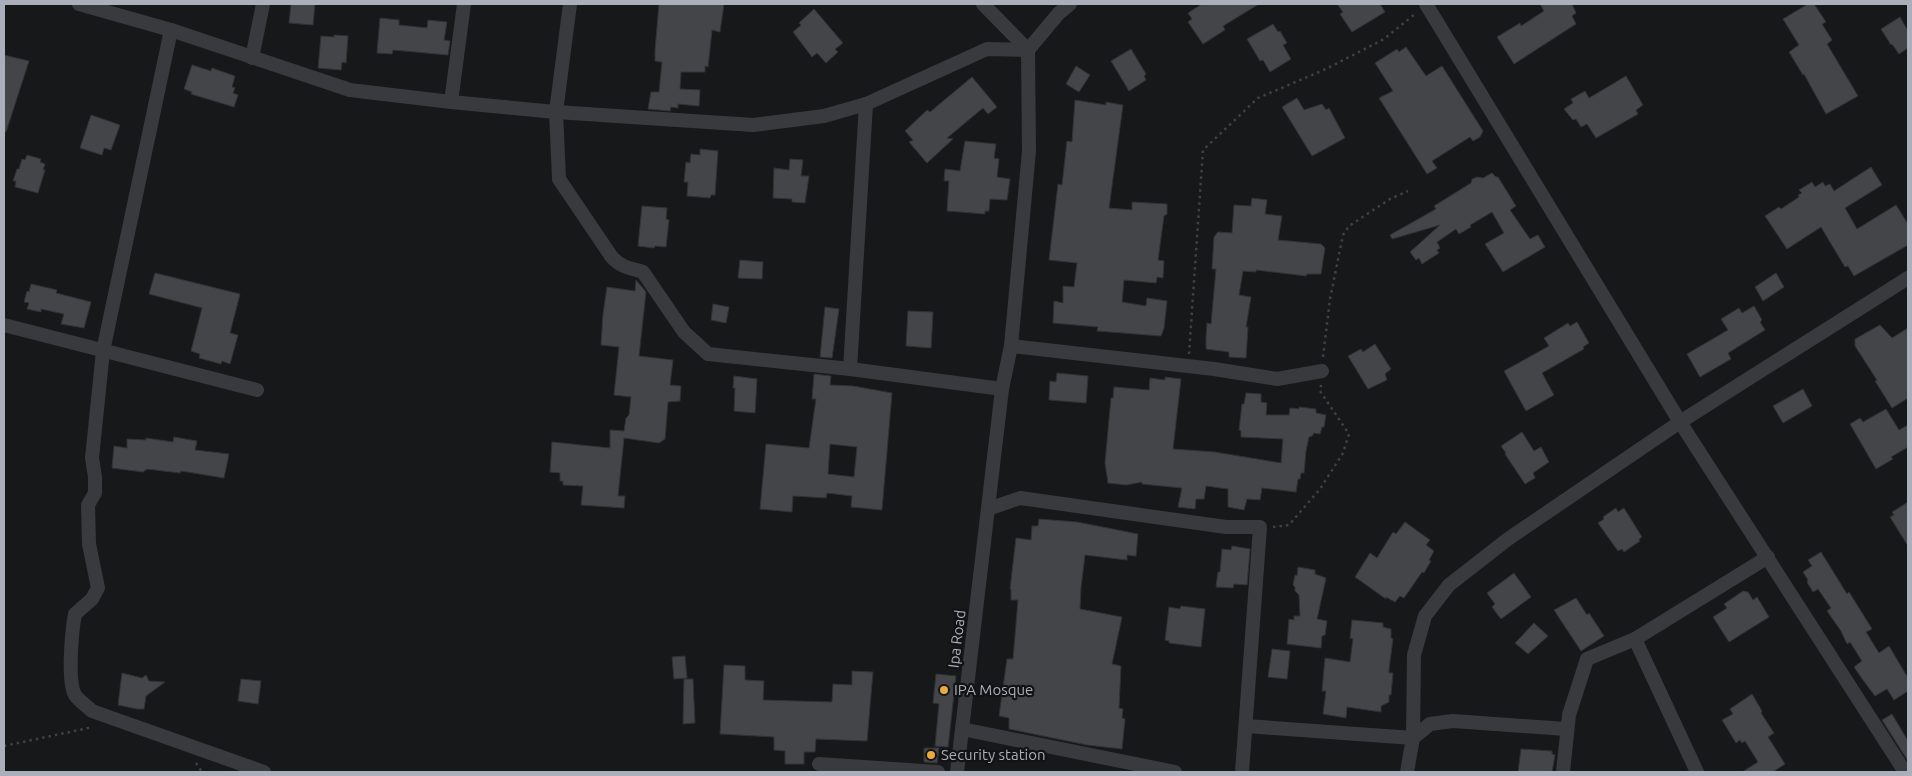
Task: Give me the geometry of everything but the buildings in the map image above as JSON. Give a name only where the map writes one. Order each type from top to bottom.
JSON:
[{"type":"street","points":[[79,4],[171,30],[350,90],[556,112],[752,125],[824,116],[866,104],[987,49],[1028,50]]},
{"type":"street","points":[[252,58],[263,4]]},
{"type":"street","points":[[451,102],[464,4]]},
{"type":"street","points":[[570,4],[556,112],[559,179],[616,263],[623,267],[643,272],[684,332],[708,354],[850,368],[1002,389]]},
{"type":"street","points":[[983,4],[1028,50]]},
{"type":"street","points":[[1028,50],[1059,13],[1070,4]]},
{"type":"street","points":[[1427,5],[1680,422],[1905,772]]},
{"type":"street","points":[[171,30],[103,351],[92,458],[95,493],[88,505],[89,544],[98,588],[92,599],[75,614],[71,644],[72,677],[75,695],[92,711],[264,772]]},
{"type":"street","name":"Ipa Road","points":[[957,772],[1002,389],[1012,346],[1029,151],[1028,50]]},
{"type":"street","points":[[850,368],[866,104]]},
{"type":"street","points":[[1407,772],[1413,738],[1414,655],[1425,616],[1449,585],[1508,539],[1680,422],[1908,278]]},
{"type":"street","points":[[4,325],[257,390]]},
{"type":"street","points":[[1012,346],[1188,366],[1277,379],[1322,371]]},
{"type":"street","points":[[988,509],[1020,498],[1226,527],[1260,527],[1242,772]]},
{"type":"street","points":[[1563,772],[1566,729],[1587,659],[1635,639],[1768,557]]},
{"type":"street","points":[[1635,639],[1698,772]]},
{"type":"street","points":[[1246,726],[1413,738],[1430,724],[1453,721],[1566,729]]},
{"type":"street","points":[[962,729],[1175,772]]},
{"type":"street","points":[[819,764],[938,772]]},
{"type":"path","points":[[1188,366],[1203,150],[1258,98],[1326,69],[1384,39],[1408,18],[1427,5]]},
{"type":"path","points":[[4,746],[98,726]]},
{"type":"place","name":"IPA Mosque","points":[[944,690]]},
{"type":"place","name":"Security station","points":[[931,755]]}]
